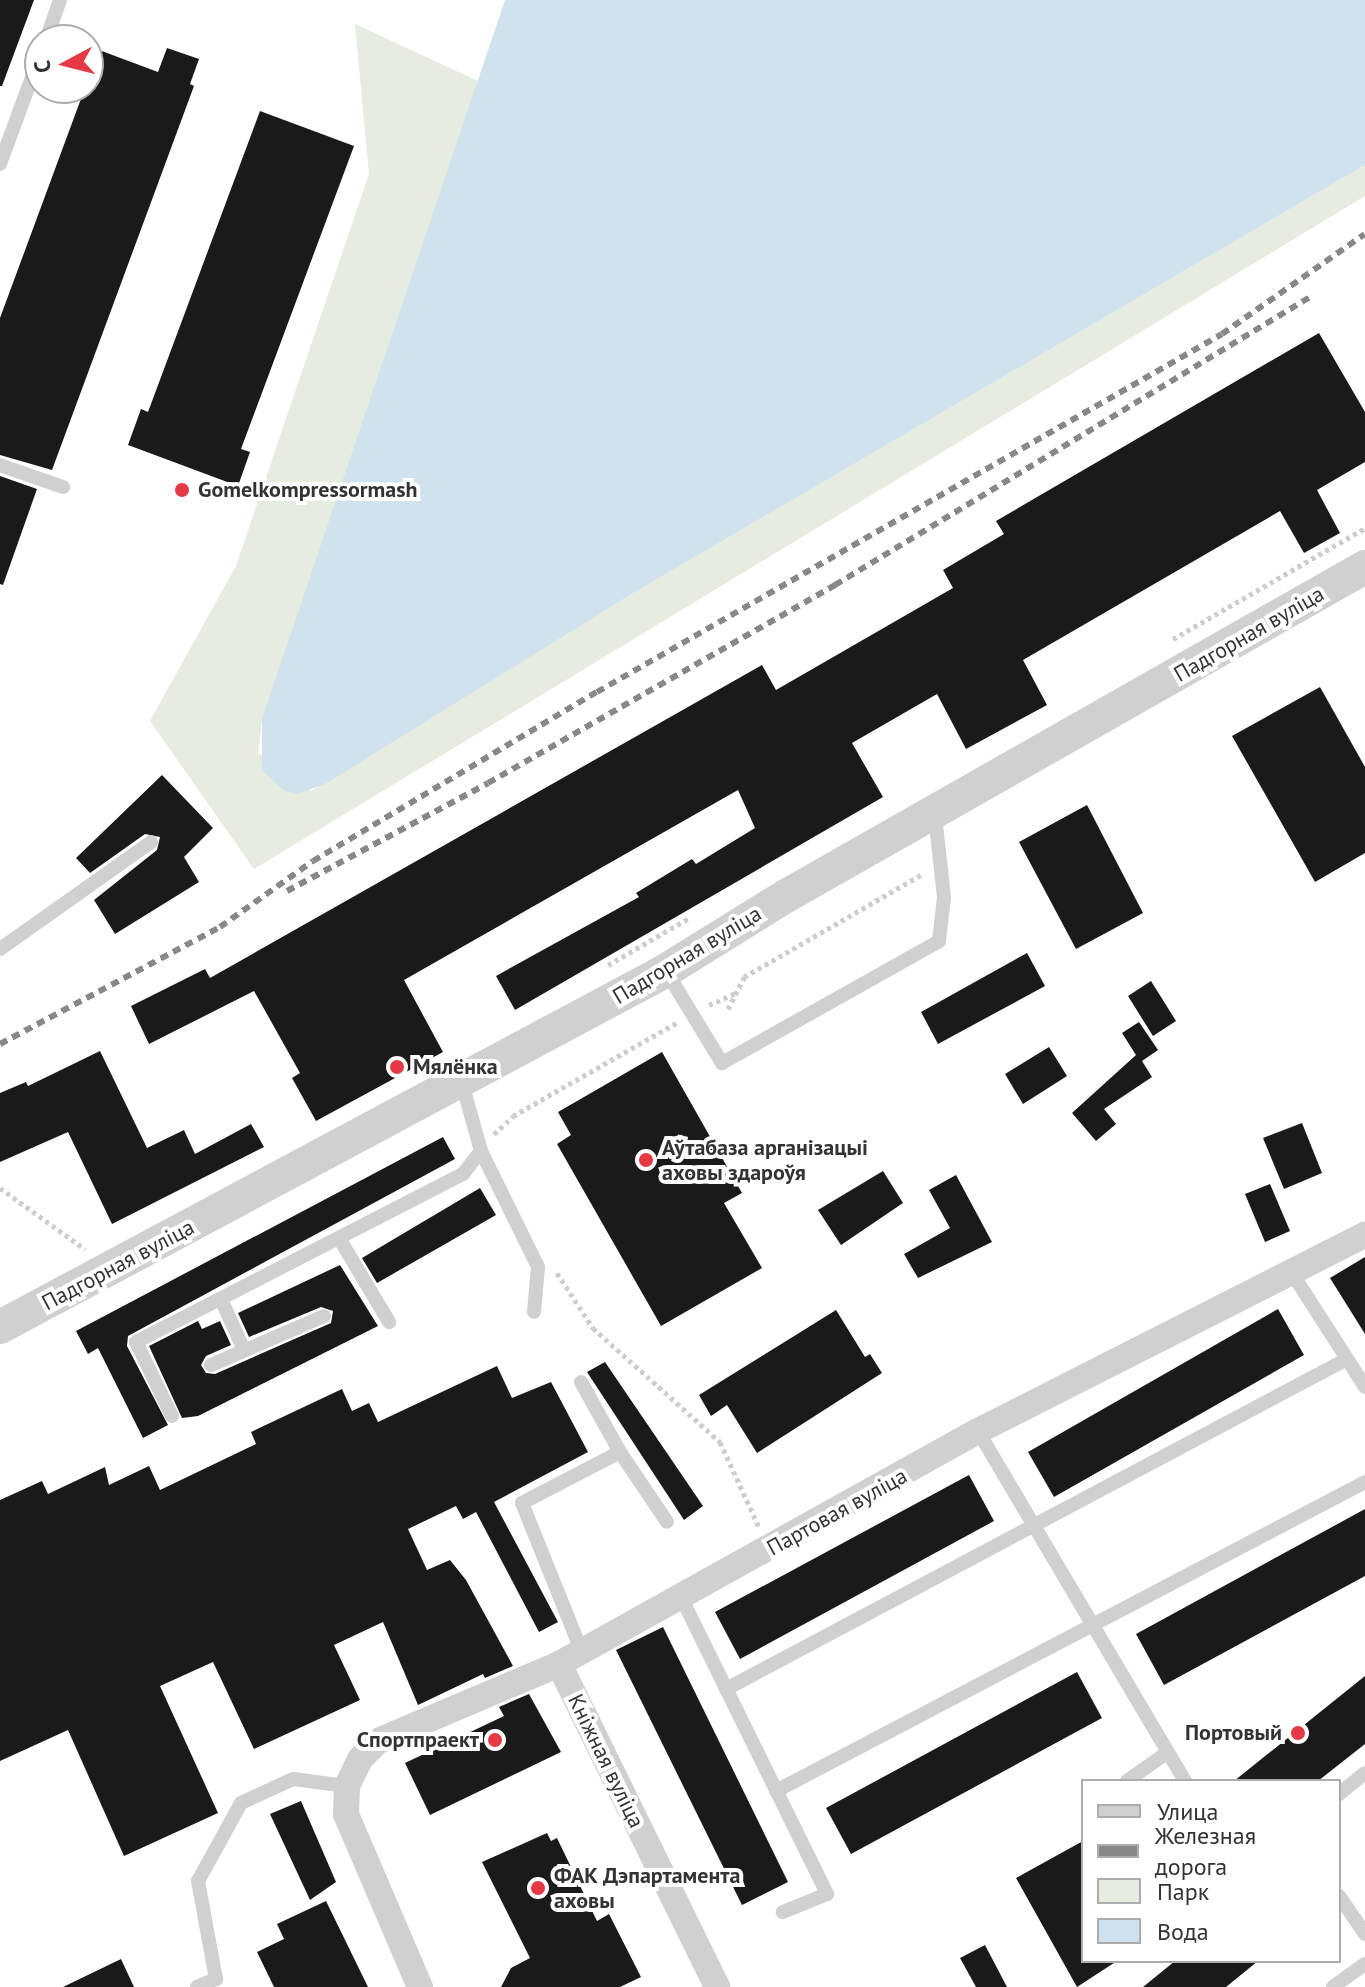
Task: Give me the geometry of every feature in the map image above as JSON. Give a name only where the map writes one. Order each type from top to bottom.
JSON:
[{"type":"street","name":"Падгорная вуліца","points":[[0,1327],[462,1083],[665,971],[786,896],[935,815],[1365,567]]},
{"type":"street","name":"Партовая вуліца","points":[[420,1987],[346,1814],[347,1786],[360,1759],[378,1741],[570,1658],[978,1431],[1290,1270],[1365,1235]]},
{"type":"street","name":"Кніжная вуліца","points":[[570,1658],[717,1987]]},
{"type":"lane","points":[[52,24],[60,0]]},
{"type":"lane","points":[[0,164],[24,99]]},
{"type":"lane","points":[[0,465],[63,487]]},
{"type":"lane","points":[[665,971],[722,1063],[939,941],[944,897],[935,815]]},
{"type":"lane","points":[[0,949],[151,842]]},
{"type":"lane","points":[[462,1083],[484,1145],[538,1267],[534,1312]]},
{"type":"lane","points":[[172,1416],[136,1342],[463,1174],[484,1145]]},
{"type":"lane","points":[[339,1238],[389,1322]]},
{"type":"lane","points":[[1290,1270],[1365,1387]]},
{"type":"lane","points":[[221,1299],[244,1350]]},
{"type":"lane","points":[[211,1365],[324,1316]]},
{"type":"lane","points":[[726,1689],[1347,1359]]},
{"type":"lane","points":[[581,1382],[620,1452],[667,1522]]},
{"type":"lane","points":[[978,1431],[1184,1779]]},
{"type":"lane","points":[[570,1658],[522,1503],[620,1452]]},
{"type":"lane","points":[[776,1791],[1365,1482]]},
{"type":"lane","points":[[681,1597],[827,1894],[783,1912]]},
{"type":"lane","points":[[1130,1779],[1168,1752]]},
{"type":"lane","points":[[1341,1792],[1365,1773]]},
{"type":"lane","points":[[197,1987],[216,1979],[198,1881],[241,1803],[293,1779],[347,1786]]},
{"type":"lane","points":[[1341,1899],[1365,1934]]},
{"type":"lane","points":[[1333,1987],[1365,1964]]},
{"type":"path","points":[[1170,640],[1365,528]]},
{"type":"path","points":[[728,1009],[744,977],[929,871]]},
{"type":"path","points":[[594,973],[702,910]]},
{"type":"path","points":[[484,1145],[513,1116],[691,1014],[736,993]]},
{"type":"path","points":[[0,1188],[86,1250]]},
{"type":"path","points":[[74,1257],[100,1243]]},
{"type":"path","points":[[552,1262],[593,1328],[720,1442],[769,1550]]},
{"type":"green space","points":[[355,24],[480,82],[262,720],[258,753],[311,791],[630,595],[1365,165],[1365,196],[254,869],[150,721],[236,566],[369,174]]},
{"type":"water","points":[[505,0],[1365,0],[1365,165],[630,595],[325,784],[297,794],[283,790],[262,770],[262,719]]},
{"type":"building","points":[[0,0],[34,0],[2,86]]},
{"type":"building","points":[[167,48],[199,59],[190,84],[194,86],[52,470],[0,455],[0,318],[79,104],[104,104],[104,52],[158,72]]},
{"type":"building","points":[[260,111],[354,146],[241,449],[250,452],[238,486],[128,445],[141,409],[148,412]]},
{"type":"building","points":[[1319,333],[1365,412],[1365,462],[1317,490],[1340,533],[1304,553],[1280,511],[1023,660],[1047,705],[966,749],[937,694],[852,743],[883,797],[515,1010],[496,976],[639,897],[636,893],[692,859],[696,864],[755,828],[738,790],[404,980],[443,1052],[316,1121],[292,1078],[300,1073],[254,991],[149,1044],[131,1006],[205,969],[210,978],[762,665],[776,690],[953,588],[943,570],[1004,534],[996,521]]},
{"type":"building","points":[[0,476],[37,489],[3,585],[0,584]]},
{"type":"building","points":[[1320,687],[1365,767],[1365,853],[1315,882],[1232,736]]},
{"type":"building","points":[[162,775],[213,828],[184,857],[199,882],[115,934],[94,900],[157,850],[160,837],[145,834],[90,873],[76,858]]},
{"type":"building","points":[[1087,805],[1143,913],[1076,949],[1019,842]]},
{"type":"building","points":[[1027,953],[1045,986],[938,1044],[921,1012]]},
{"type":"building","points":[[1151,981],[1176,1021],[1153,1036],[1128,996]]},
{"type":"building","points":[[1139,1022],[1158,1050],[1142,1061],[1152,1077],[1104,1109],[1116,1124],[1096,1141],[1072,1113],[1136,1055],[1122,1033]]},
{"type":"building","points":[[1049,1047],[1067,1076],[1023,1104],[1005,1074]]},
{"type":"building","points":[[100,1051],[147,1148],[184,1130],[195,1154],[251,1124],[264,1147],[112,1224],[68,1132],[0,1162],[0,1093],[26,1082],[28,1086]]},
{"type":"building","points":[[662,1052],[742,1193],[724,1203],[762,1268],[661,1326],[557,1144],[571,1135],[558,1112]]},
{"type":"building","points":[[1302,1123],[1322,1173],[1284,1189],[1263,1138]]},
{"type":"building","points":[[443,1137],[455,1159],[128,1336],[127,1346],[168,1425],[143,1438],[98,1348],[88,1354],[76,1331]]},
{"type":"building","points":[[883,1171],[903,1203],[841,1245],[818,1210]]},
{"type":"building","points":[[956,1175],[992,1242],[918,1278],[904,1254],[950,1228],[929,1190]]},
{"type":"building","points":[[1270,1184],[1290,1231],[1265,1242],[1245,1194]]},
{"type":"building","points":[[480,1188],[496,1215],[377,1283],[362,1258]]},
{"type":"building","points":[[1365,1257],[1365,1334],[1330,1278]]},
{"type":"building","points":[[340,1265],[378,1326],[198,1416],[182,1418],[149,1346],[198,1321],[202,1329],[220,1321],[231,1345],[206,1356],[201,1365],[206,1373],[215,1374],[331,1323],[333,1311],[321,1307],[249,1337],[238,1313]]},
{"type":"building","points":[[1278,1309],[1304,1355],[1054,1497],[1028,1452]]},
{"type":"building","points":[[836,1310],[865,1357],[870,1354],[882,1373],[757,1453],[727,1405],[711,1416],[699,1395]]},
{"type":"building","points":[[605,1362],[703,1506],[684,1520],[587,1372]]},
{"type":"building","points":[[497,1366],[512,1398],[551,1382],[588,1452],[494,1502],[558,1622],[539,1632],[476,1512],[463,1519],[456,1506],[408,1529],[427,1570],[450,1560],[466,1580],[513,1666],[485,1678],[483,1674],[418,1705],[383,1622],[334,1645],[360,1700],[254,1749],[213,1662],[160,1686],[218,1813],[124,1856],[68,1730],[0,1761],[0,1500],[42,1481],[48,1494],[105,1467],[109,1485],[149,1466],[160,1490],[256,1444],[251,1432],[342,1389],[352,1411],[369,1403],[378,1422]]},
{"type":"building","points":[[969,1475],[994,1521],[740,1659],[715,1612]]},
{"type":"building","points":[[1365,1509],[1365,1576],[1164,1685],[1136,1634]]},
{"type":"building","points":[[663,1627],[788,1882],[742,1905],[616,1650]]},
{"type":"building","points":[[1077,1672],[1102,1718],[851,1854],[826,1808]]},
{"type":"building","points":[[1365,1676],[1365,1744],[1321,1779],[1236,1779]]},
{"type":"building","points":[[529,1694],[561,1752],[430,1815],[405,1763],[504,1716],[499,1707]]},
{"type":"building","points":[[301,1801],[336,1882],[310,1900],[270,1814]]},
{"type":"building","name":"ФАК Дэпартамента аховы","points":[[547,1833],[551,1841],[557,1838],[597,1921],[609,1914],[641,1977],[620,1987],[501,1987],[511,1968],[530,1958],[482,1862]]},
{"type":"building","points":[[1081,1842],[1081,1963],[1114,1963],[1077,1987],[1016,1878]]},
{"type":"building","points":[[326,1901],[368,1987],[274,1987],[257,1952],[284,1939],[277,1924]]},
{"type":"building","points":[[985,1945],[1007,1987],[976,1987],[960,1958]]},
{"type":"building","points":[[121,1959],[134,1987],[63,1987]]},
{"type":"building","points":[[1173,1963],[1256,1963],[1226,1987],[1143,1987]]},
{"type":"railway","points":[[0,1044],[220,927],[313,861],[597,692],[1222,334],[1365,234]]},
{"type":"railway","points":[[287,891],[488,783],[835,585],[1310,297]]},
{"type":"place","name":"Gomelkompressormash","points":[[182,490]]},
{"type":"place","name":"Мялёнка","points":[[397,1067]]},
{"type":"place","name":"Аўтабаза арганізацыі аховы здароўя","points":[[646,1160]]},
{"type":"place","name":"Портовый","points":[[1298,1733]]},
{"type":"place","name":"Спортпраект","points":[[495,1740]]},
{"type":"place","name":"ФАК Дэпартамента аховы","points":[[538,1888]]}]
